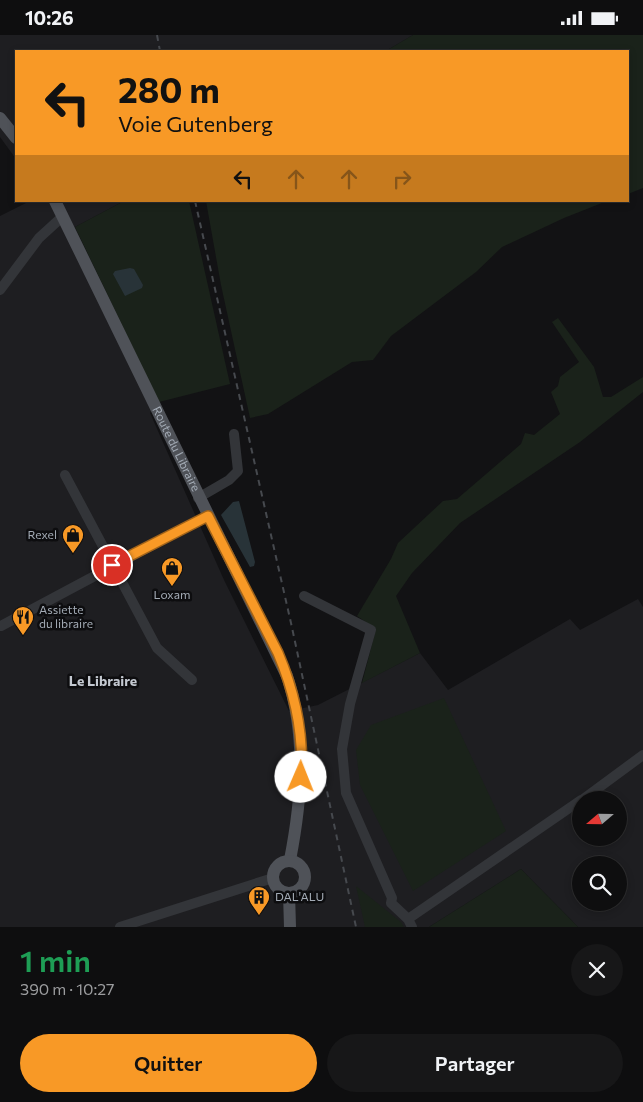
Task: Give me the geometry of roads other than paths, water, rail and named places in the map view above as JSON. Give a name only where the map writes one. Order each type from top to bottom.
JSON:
[{"type":"main road","points":[[0,118],[15,138]]},
{"type":"main road","name":"Route du Libraire","points":[[55,202],[114,318],[198,497],[278,653],[296,707],[302,765],[290,861]]},
{"type":"main road","points":[[290,861],[302,867],[306,876],[299,890],[288,893],[276,887],[273,878],[280,864],[290,861]]},
{"type":"main road","points":[[288,893],[290,927]]},
{"type":"street","points":[[0,289],[39,238],[62,217]]},
{"type":"street","points":[[198,497],[229,480],[238,471],[234,434]]},
{"type":"street","points":[[65,475],[157,648],[192,680]]},
{"type":"street","points":[[0,628],[112,565],[208,516]]},
{"type":"street","points":[[304,596],[371,630],[350,703],[342,749],[346,793],[392,898],[391,903],[410,923],[572,806]]},
{"type":"street","points":[[593,791],[643,755]]},
{"type":"street","points":[[120,927],[273,878]]},
{"type":"railway","points":[[157,35],[160,50]]},
{"type":"railway","points":[[195,202],[291,623],[356,927]]},
{"type":"place","name":"Rexel","points":[[73,554]]},
{"type":"place","name":"Loxam","points":[[172,587]]},
{"type":"place","name":"Assiette du libraire","points":[[23,636]]},
{"type":"place","name":"DAL'ALU","points":[[259,916]]},
{"type":"district","name":"Le Libraire","points":[[103,681]]}]
